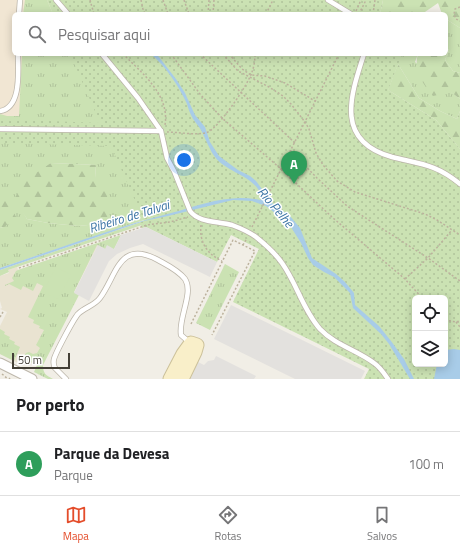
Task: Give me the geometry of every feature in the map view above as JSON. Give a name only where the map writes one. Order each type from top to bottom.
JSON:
[{"type":"street","points":[[170,379],[191,342],[197,345],[182,379]]},
{"type":"street","points":[[0,363],[32,379]]},
{"type":"lane","points":[[19,12],[20,0]]},
{"type":"lane","points":[[56,0],[66,12]]},
{"type":"lane","points":[[328,0],[348,12]]},
{"type":"lane","points":[[0,112],[7,110],[17,93],[18,56]]},
{"type":"lane","points":[[104,56],[138,98],[161,132],[167,158],[174,170],[191,213],[203,219],[233,226],[249,233],[265,244],[283,264],[304,306],[321,330],[344,347],[376,364],[388,379]]},
{"type":"lane","points":[[363,56],[351,104],[352,123],[358,136],[374,150],[393,157],[441,170],[460,184]]},
{"type":"lane","points":[[0,128],[161,132]]},
{"type":"lane","points":[[66,379],[55,368],[54,360],[77,316],[100,298],[116,267],[125,257],[135,254],[149,256],[178,272],[186,280],[188,288],[187,297],[180,327],[181,335],[191,342]]},
{"type":"path","points":[[90,0],[93,12]]},
{"type":"path","points":[[141,0],[142,9],[144,12]]},
{"type":"path","points":[[163,0],[167,12]]},
{"type":"path","points":[[184,0],[188,12]]},
{"type":"path","points":[[208,12],[209,0]]},
{"type":"path","points":[[213,12],[214,0]]},
{"type":"path","points":[[267,12],[273,0]]},
{"type":"path","points":[[355,12],[362,0]]},
{"type":"path","points":[[360,12],[366,0]]},
{"type":"path","points":[[373,12],[375,0]]},
{"type":"path","points":[[460,7],[455,9],[454,14],[456,19],[460,21]]},
{"type":"path","points":[[125,56],[151,82],[160,96],[166,116],[165,124],[161,132],[200,133],[207,132],[216,127],[250,78],[255,56]]},
{"type":"path","points":[[173,56],[200,94],[222,118],[281,170],[332,218],[406,279],[419,295]]},
{"type":"path","points":[[202,56],[295,143]]},
{"type":"path","points":[[225,56],[238,71],[269,87],[283,96],[291,104],[309,129],[316,153],[323,166],[337,181],[355,192],[425,214],[453,229],[460,235]]},
{"type":"path","points":[[231,56],[242,69],[251,75],[265,76],[285,84],[315,102]]},
{"type":"path","points":[[249,233],[338,56]]},
{"type":"path","points":[[291,151],[347,206],[428,258],[460,281]]},
{"type":"path","points":[[19,268],[147,225],[185,219],[191,213]]},
{"type":"path","points":[[203,219],[200,232],[204,244],[210,253],[222,261]]},
{"type":"path","points":[[406,279],[428,258],[453,229]]},
{"type":"path","points":[[191,324],[233,240],[255,251],[212,335]]},
{"type":"path","points":[[243,245],[245,241]]},
{"type":"path","points":[[0,318],[3,312]]},
{"type":"path","points":[[448,321],[460,321]]},
{"type":"path","points":[[456,322],[460,327]]},
{"type":"path","points":[[2,374],[9,379]]},
{"type":"shaded area","points":[[0,0],[47,0],[52,12],[12,12],[12,56],[71,56],[101,123],[0,119]]},
{"type":"shaded area","points":[[146,227],[217,262],[210,277],[143,244],[117,254],[109,261],[89,301],[74,293],[98,245],[105,249],[107,245],[114,249],[121,235]]},
{"type":"shaded area","points":[[99,243],[37,365],[23,359],[20,364],[0,354],[0,326],[7,312],[0,309],[2,308],[0,301],[0,276],[9,273],[8,270],[17,267],[18,270]]},
{"type":"shaded area","points":[[231,305],[365,371],[361,379],[295,379],[214,339]]},
{"type":"shaded area","points":[[216,356],[256,376],[254,379],[190,379],[198,362],[204,365],[208,361],[214,360]]},
{"type":"green space","points":[[25,0],[47,0],[52,12],[23,12]]},
{"type":"green space","points":[[47,0],[383,0],[380,12],[52,12]]},
{"type":"green space","points":[[383,0],[460,0],[460,28],[448,20],[448,12],[441,12],[438,3],[425,12],[380,12]]},
{"type":"green space","points":[[448,20],[460,28],[460,73],[453,71],[445,60],[448,56]]},
{"type":"green space","points":[[22,56],[100,56],[154,124],[0,126],[0,114],[7,116],[19,116]]},
{"type":"green space","points":[[71,56],[401,56],[388,90],[436,120],[460,149],[460,379],[364,379],[369,369],[233,302],[259,249],[231,235],[217,262],[146,227],[142,228],[140,222],[144,221],[111,146],[0,143],[0,119],[100,123]]},
{"type":"green space","points":[[366,56],[417,56],[415,62],[460,99],[460,111],[457,119],[440,111],[419,98],[398,64],[388,90],[460,149],[354,104]]},
{"type":"green space","points":[[418,56],[447,56],[445,60],[453,71],[460,73],[460,99],[451,92],[433,96],[420,76]]},
{"type":"green space","points":[[398,64],[419,98],[440,111],[457,119],[460,111],[460,149],[436,120],[388,90]]},
{"type":"green space","points":[[0,131],[153,134],[171,213],[144,220],[0,268],[0,227],[3,228],[6,197],[0,197]],"holes":[[[51,163],[96,165],[95,178],[108,223],[78,226],[27,219],[23,212]]]},
{"type":"green space","points":[[51,163],[96,165],[95,178],[107,180],[108,223],[78,226],[27,219],[14,200],[25,180]]},
{"type":"green space","points":[[0,197],[6,197],[16,217],[3,228],[0,227]]},
{"type":"green space","points":[[144,221],[151,222],[8,270],[9,272],[0,276],[0,270]]},
{"type":"green space","points":[[121,235],[114,249],[105,249],[97,245],[74,292],[79,295],[43,365],[45,374],[53,379],[48,379],[34,372],[37,365],[23,358],[26,353],[37,353],[40,348],[36,345],[44,330],[39,328],[40,326],[33,323],[34,320],[28,317],[43,286],[37,283],[33,291],[23,286],[21,290],[9,284],[5,285],[14,281],[12,278],[18,270]]},
{"type":"green space","points":[[225,264],[239,272],[210,330],[196,323]]},
{"type":"green space","points":[[56,267],[71,275],[58,299],[43,292]]},
{"type":"green space","points":[[0,329],[5,332],[4,334],[10,337],[9,339],[15,342],[14,344],[20,347],[14,361],[0,354]]},
{"type":"water","name":"Rio Pelhe","points":[[153,56],[159,57],[176,79],[185,93],[195,115],[205,127],[210,142],[219,156],[256,181],[273,204],[290,216],[300,228],[312,258],[345,282],[354,293],[355,305],[379,326],[391,341],[404,359],[414,379],[410,379],[389,344],[381,334],[353,308],[350,293],[334,277],[313,265],[289,224],[266,206],[252,201],[233,200],[144,221],[0,270],[0,268],[149,219],[215,201],[238,198],[260,200],[262,198],[259,190],[254,184],[221,163],[215,157],[201,130],[192,117],[184,97],[162,65]]},
{"type":"water","points":[[448,350],[460,350],[460,379],[434,379],[436,367],[448,367]]},
{"type":"place","name":"Parque da Devesa","points":[[294,184]]},
{"type":"water label","name":"Ribeiro de Talvai","points":[[129,216]]}]
